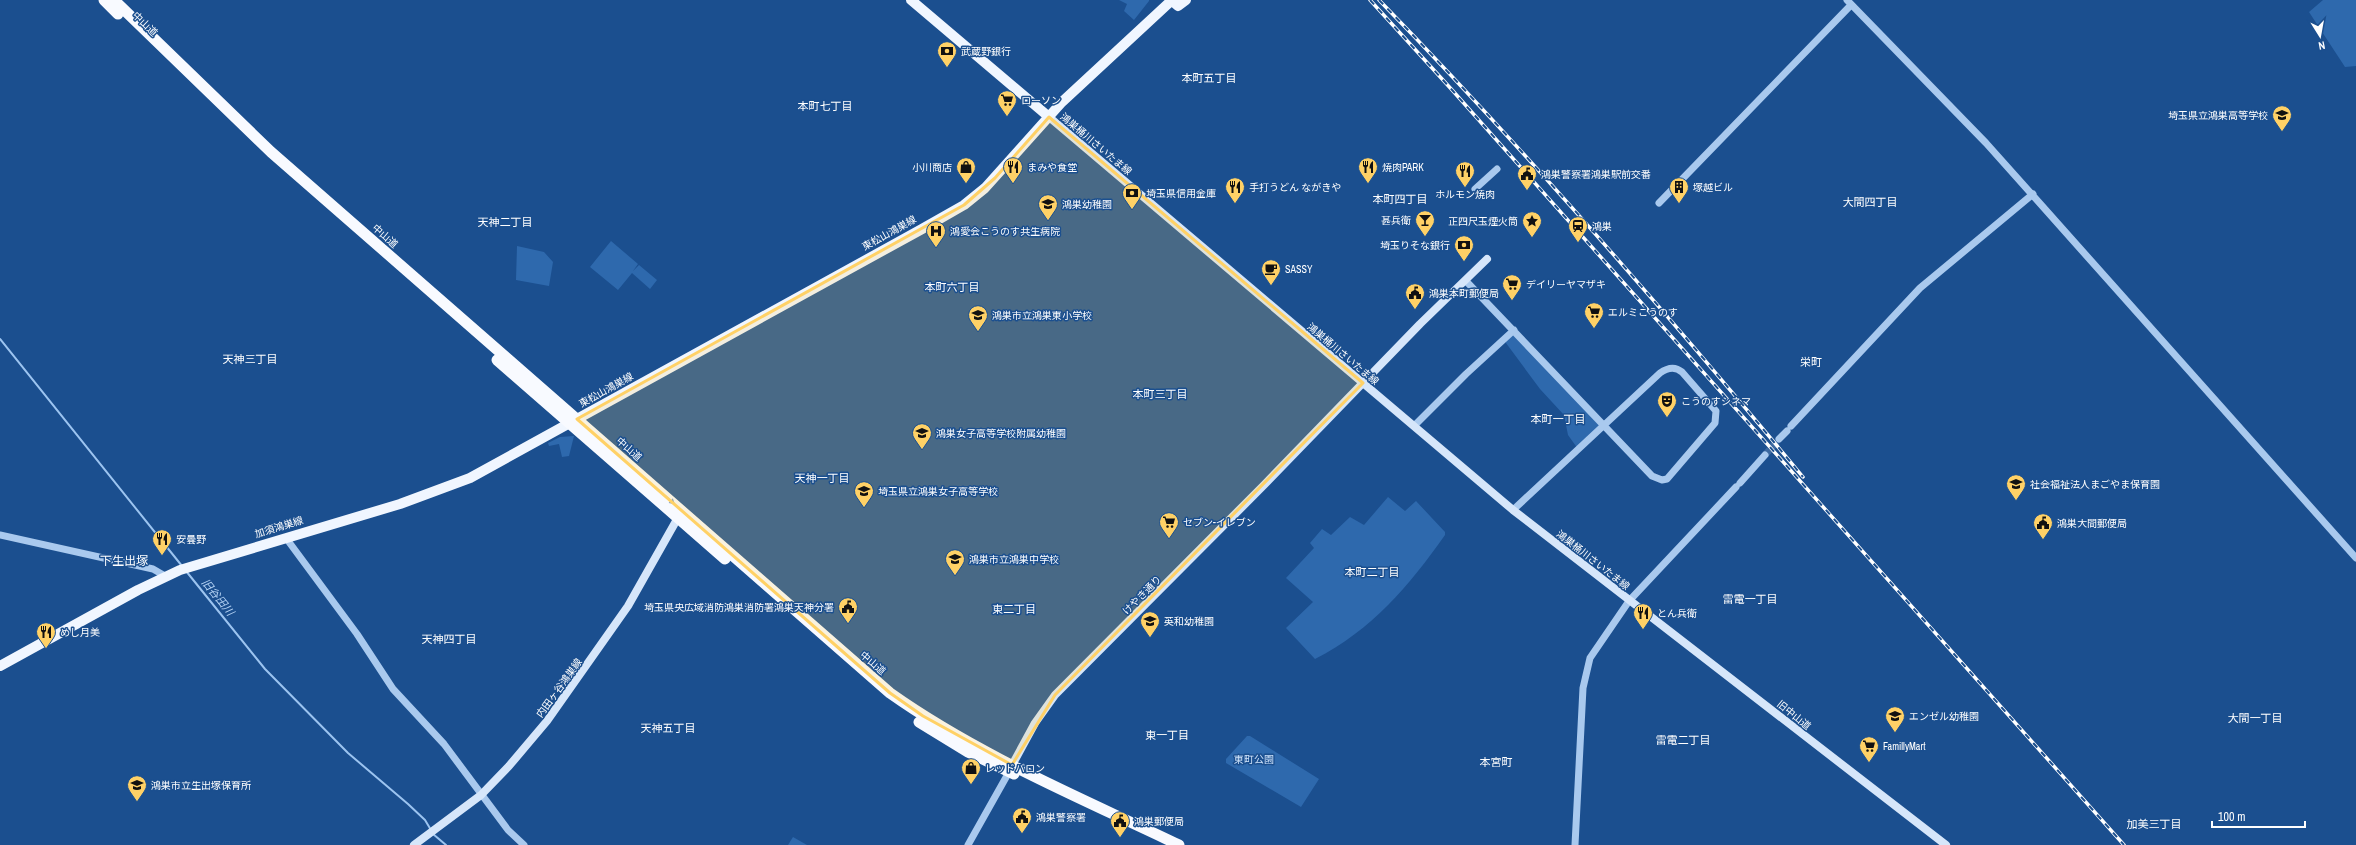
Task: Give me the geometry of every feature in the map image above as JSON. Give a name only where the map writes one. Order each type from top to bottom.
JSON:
[{"type":"highway","name":"中山道","points":[[104,0],[269,158],[680,514],[893,704],[941,736],[1165,845]]},
{"type":"highway","name":"中山道","points":[[114,0],[271,152],[573,422]]},
{"type":"highway","name":"中山道","points":[[1010,769],[1179,845]]},
{"type":"main road","points":[[911,0],[1049,117]]},
{"type":"main road","name":"東松山鴻巣線","points":[[573,422],[964,204],[995,178],[1049,117],[1086,79],[1172,0]]},
{"type":"main road","points":[[1172,0],[1178,6],[1186,0]]},
{"type":"main road","name":"鴻巣桶川さいたま線","points":[[1049,117],[1513,510],[1629,601]]},
{"type":"main road","name":"けやき通り","points":[[1010,769],[1042,712],[1055,695],[1420,324],[1466,281],[1487,258]]},
{"type":"main road","name":"加須鴻巣線","points":[[0,666],[165,576],[459,483],[526,449],[573,422]]},
{"type":"main road","name":"内田ヶ谷鴻巣線","points":[[414,845],[481,795],[521,753],[582,674],[628,606],[680,514]]},
{"type":"main road","name":"旧中山道","points":[[1629,601],[1698,651],[1838,763],[1946,845]]},
{"type":"street","points":[[1659,203],[1849,2],[1970,125],[2033,194],[2356,558]]},
{"type":"street","points":[[1476,189],[1497,169]]},
{"type":"street","points":[[1779,439],[1920,288],[2033,194]]},
{"type":"street","points":[[1466,281],[1605,425],[1652,476],[1662,480],[1667,479],[1715,423],[1717,416],[1714,408],[1682,372],[1672,368],[1660,373],[1605,425],[1513,510]]},
{"type":"street","points":[[1414,426],[1466,374],[1514,330]]},
{"type":"street","points":[[1576,845],[1581,713],[1585,673],[1598,644],[1629,601],[1765,455]]},
{"type":"street","points":[[0,535],[153,569],[165,576]]},
{"type":"street","points":[[286,538],[358,634],[393,689],[444,744],[514,838],[524,845]]},
{"type":"street","name":"けやき通り","points":[[968,845],[1010,769]]},
{"type":"highlighted area","points":[[1049,117],[1363,383],[1055,695],[1012,765],[923,716],[890,693],[577,419],[964,205],[995,178]]},
{"type":"green space","points":[[1119,0],[1149,1],[1134,20],[1124,11],[1127,4]]},
{"type":"green space","points":[[2323,0],[2356,0],[2356,66],[2345,67],[2309,12]]},
{"type":"green space","points":[[611,241],[638,264],[633,271],[639,265],[657,280],[650,289],[632,273],[618,290],[590,267]]},
{"type":"green space","points":[[517,246],[544,252],[553,262],[549,286],[516,280]]},
{"type":"green space","points":[[1514,330],[1605,425],[1578,449],[1568,435],[1564,415],[1540,389],[1503,339]]},
{"type":"green space","points":[[574,436],[569,456],[562,457],[559,444],[549,446],[548,443],[560,437]]},
{"type":"green space","points":[[1388,497],[1405,511],[1416,501],[1445,532],[1445,535],[1418,572],[1388,605],[1354,635],[1315,659],[1286,628],[1313,602],[1286,578],[1314,548],[1310,543],[1322,529],[1331,535],[1350,517],[1364,525]]},
{"type":"green space","name":"東町公園","points":[[1247,736],[1250,736],[1319,779],[1301,807],[1226,763],[1226,759]]},
{"type":"green space","points":[[793,837],[807,845],[788,845]]},
{"type":"waterway","name":"旧谷田川","points":[[0,339],[182,566]]},
{"type":"waterway","name":"旧谷田川","points":[[186,571],[265,669],[348,753],[425,820],[431,830]]},
{"type":"waterway","name":"旧谷田川","points":[[433,834],[446,845]]},
{"type":"tunnel","points":[[1765,455],[1779,439]]},
{"type":"railway","points":[[1370,0],[1453,91],[2124,845]]},
{"type":"railway","points":[[1379,0],[1489,116],[1596,234],[1803,477]]},
{"type":"place","name":"武蔵野銀行","points":[[947,68]]},
{"type":"place","name":"ローソン","points":[[1007,117]]},
{"type":"place","name":"埼玉県立鴻巣高等学校","points":[[2282,132]]},
{"type":"place","name":"小川商店","points":[[966,184]]},
{"type":"place","name":"まみや食堂","points":[[1013,184]]},
{"type":"place","name":"焼肉PARK","points":[[1368,184]]},
{"type":"place","name":"ホルモン焼肉","points":[[1465,188]]},
{"type":"place","name":"鴻巣警察署鴻巣駅前交番","points":[[1527,191]]},
{"type":"place","name":"手打うどん ながきや","points":[[1235,204]]},
{"type":"place","name":"塚越ビル","points":[[1679,204]]},
{"type":"place","name":"埼玉県信用金庫","points":[[1132,210]]},
{"type":"place","name":"鴻巣幼稚園","points":[[1048,221]]},
{"type":"place","name":"甚兵衛","points":[[1425,237]]},
{"type":"place","name":"正四尺玉煙火筒","points":[[1532,238]]},
{"type":"place","name":"鴻巣","points":[[1578,243]]},
{"type":"place","name":"鴻愛会こうのす共生病院","points":[[936,248]]},
{"type":"place","name":"埼玉りそな銀行","points":[[1464,262]]},
{"type":"place","name":"SASSY","points":[[1271,286]]},
{"type":"place","name":"デイリーヤマザキ","points":[[1512,301]]},
{"type":"place","name":"鴻巣本町郵便局","points":[[1415,310]]},
{"type":"place","name":"エルミこうのす","points":[[1594,329]]},
{"type":"place","name":"鴻巣市立鴻巣東小学校","points":[[978,332]]},
{"type":"place","name":"こうのすシネマ","points":[[1667,418]]},
{"type":"place","name":"鴻巣女子高等学校附属幼稚園","points":[[922,450]]},
{"type":"place","name":"社会福祉法人まごやま保育園","points":[[2016,501]]},
{"type":"place","name":"埼玉県立鴻巣女子高等学校","points":[[864,508]]},
{"type":"place","name":"セブン-イレブン","points":[[1169,539]]},
{"type":"place","name":"鴻巣大間郵便局","points":[[2043,540]]},
{"type":"place","name":"安曇野","points":[[162,556]]},
{"type":"place","name":"鴻巣市立鴻巣中学校","points":[[955,576]]},
{"type":"place","name":"埼玉県央広域消防鴻巣消防署鴻巣天神分署","points":[[848,624]]},
{"type":"place","name":"とん兵衛","points":[[1643,630]]},
{"type":"place","name":"英和幼稚園","points":[[1150,638]]},
{"type":"place","name":"めし月美","points":[[46,649]]},
{"type":"place","name":"エンゼル幼稚園","points":[[1895,733]]},
{"type":"place","name":"FamillyMart","points":[[1869,763]]},
{"type":"place","name":"レッドバロン","points":[[971,785]]},
{"type":"place","name":"鴻巣市立生出塚保育所","points":[[137,802]]},
{"type":"place","name":"鴻巣警察署","points":[[1022,834]]},
{"type":"place","name":"鴻巣郵便局","points":[[1120,838]]},
{"type":"district","name":"本町五丁目","points":[[1209,78]]},
{"type":"district","name":"本町七丁目","points":[[825,106]]},
{"type":"district","name":"本町四丁目","points":[[1400,199]]},
{"type":"district","name":"大間四丁目","points":[[1870,202]]},
{"type":"district","name":"天神二丁目","points":[[505,222]]},
{"type":"district","name":"本町六丁目","points":[[952,287]]},
{"type":"district","name":"天神三丁目","points":[[250,359]]},
{"type":"district","name":"栄町","points":[[1811,362]]},
{"type":"district","name":"本町三丁目","points":[[1160,394]]},
{"type":"district","name":"本町一丁目","points":[[1558,419]]},
{"type":"district","name":"天神一丁目","points":[[822,478]]},
{"type":"district","name":"下生出塚","points":[[124,561]]},
{"type":"district","name":"本町二丁目","points":[[1372,572]]},
{"type":"district","name":"雷電一丁目","points":[[1750,599]]},
{"type":"district","name":"東二丁目","points":[[1014,609]]},
{"type":"district","name":"天神四丁目","points":[[449,639]]},
{"type":"district","name":"大間一丁目","points":[[2255,718]]},
{"type":"district","name":"天神五丁目","points":[[668,728]]},
{"type":"district","name":"東一丁目","points":[[1167,735]]},
{"type":"district","name":"雷電二丁目","points":[[1683,740]]},
{"type":"district","name":"本宮町","points":[[1496,762]]},
{"type":"district","name":"加美三丁目","points":[[2154,824]]}]
